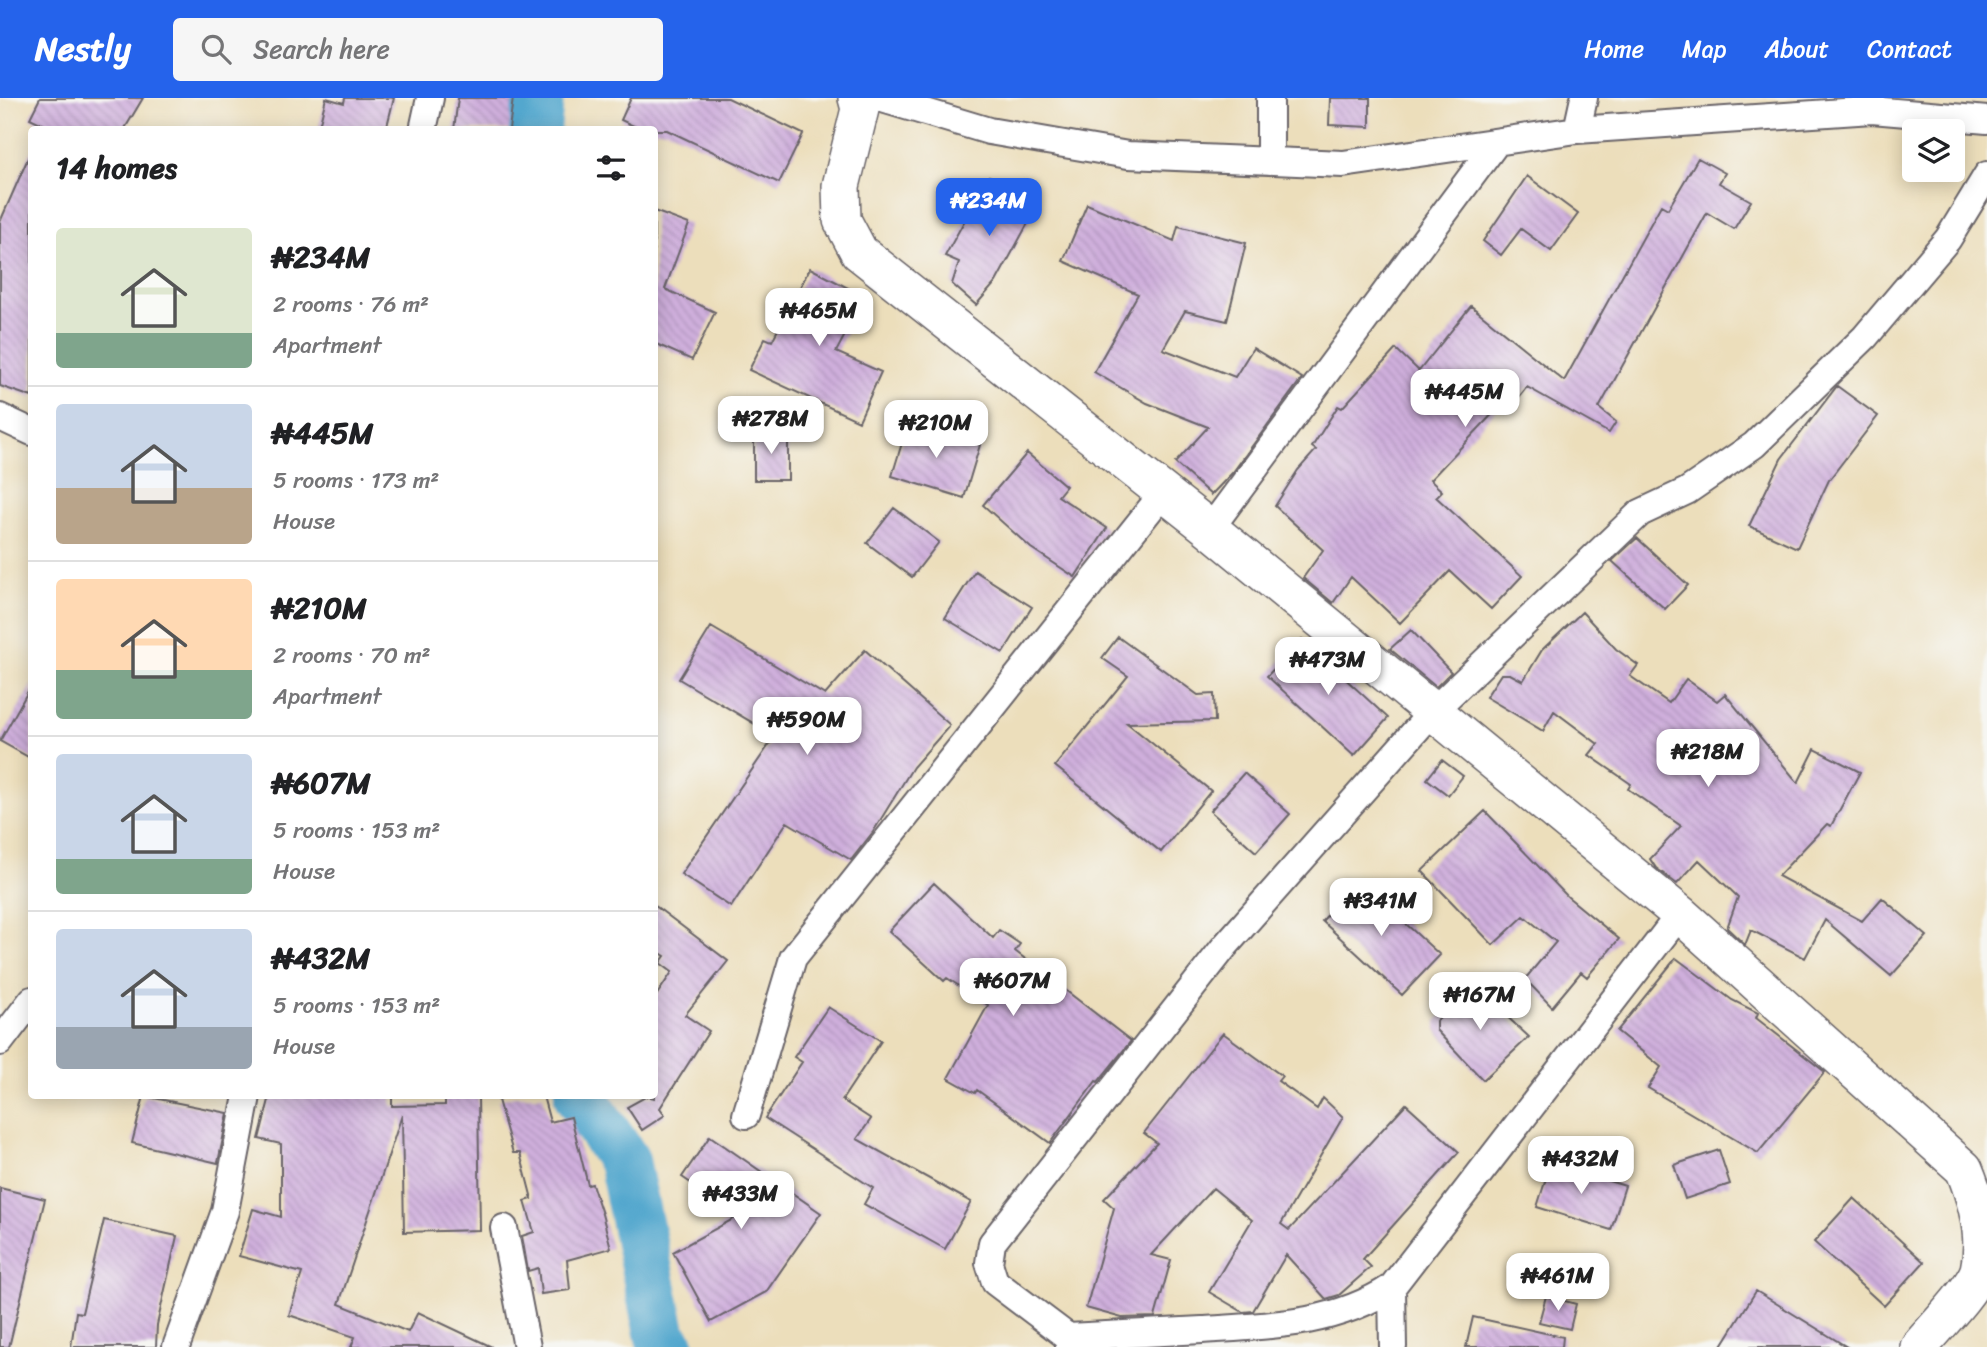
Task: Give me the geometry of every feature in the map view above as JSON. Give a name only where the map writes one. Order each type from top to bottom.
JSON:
[{"type":"street","points":[[424,126],[430,98]]},
{"type":"street","points":[[857,98],[860,109],[841,186],[842,220],[859,252],[1210,529],[1680,914],[1964,1168],[1977,1202],[1979,1271],[1919,1347]]},
{"type":"street","points":[[879,98],[989,131],[1128,155],[1343,164],[1577,130],[1874,104],[1987,120]]},
{"type":"street","points":[[1270,98],[1270,161]]},
{"type":"street","points":[[1577,130],[1584,98]]},
{"type":"street","points":[[1210,529],[1497,142]]},
{"type":"street","points":[[1680,914],[1386,1299],[1334,1315],[1283,1325],[1069,1342],[995,1282],[989,1263],[992,1243],[1225,946],[1433,711],[1640,513],[1687,491],[1764,436],[1865,337],[1948,239],[1987,175]]},
{"type":"street","points":[[0,417],[28,430]]},
{"type":"street","points":[[746,1115],[793,958],[1164,492]]},
{"type":"street","points":[[0,1042],[28,1005]]},
{"type":"street","points":[[176,1347],[225,1211],[246,1099]]},
{"type":"street","points":[[503,1228],[527,1347]]},
{"type":"street","points":[[1386,1299],[1393,1347]]},
{"type":"building","points":[[40,98],[143,98],[126,126],[47,126],[30,118]]},
{"type":"building","points":[[326,98],[344,103],[345,98],[394,98],[387,126],[319,126]]},
{"type":"building","points":[[458,98],[513,98],[510,126],[454,126]]},
{"type":"building","points":[[631,98],[728,98],[803,134],[779,183],[667,130],[658,130],[658,126],[634,126],[621,120]]},
{"type":"building","points":[[1330,98],[1370,98],[1370,127],[1329,125]]},
{"type":"building","points":[[28,158],[28,396],[0,386],[0,222]]},
{"type":"building","points":[[1698,158],[1725,173],[1719,183],[1751,201],[1734,229],[1707,213],[1599,408],[1616,422],[1609,433],[1527,387],[1507,412],[1500,406],[1430,480],[1442,491],[1436,497],[1522,576],[1491,609],[1450,571],[1400,623],[1351,577],[1333,603],[1303,578],[1323,550],[1275,506],[1298,470],[1316,450],[1312,447],[1338,406],[1342,408],[1396,349],[1419,371],[1471,306],[1564,381],[1661,205],[1668,209]]},
{"type":"building","points":[[989,176],[1039,203],[996,282],[976,305],[952,284],[959,262],[945,256]]},
{"type":"building","points":[[1527,176],[1578,214],[1551,251],[1521,229],[1501,255],[1483,241]]},
{"type":"building","points":[[1087,204],[1174,241],[1178,226],[1246,243],[1227,321],[1185,311],[1163,349],[1235,377],[1253,348],[1302,378],[1233,472],[1211,495],[1175,463],[1208,427],[1147,403],[1094,372],[1138,294],[1063,261]]},
{"type":"building","points":[[658,212],[689,224],[665,289],[715,312],[692,360],[658,345]]},
{"type":"building","points":[[810,268],[865,297],[836,352],[881,372],[859,421],[749,370],[765,338],[772,341]]},
{"type":"building","points":[[1837,386],[1878,416],[1829,480],[1797,548],[1749,526],[1781,459]]},
{"type":"building","points":[[908,423],[980,445],[964,498],[892,476]]},
{"type":"building","points":[[754,433],[788,433],[788,480],[754,480]]},
{"type":"building","points":[[1027,453],[1066,486],[1058,496],[1107,528],[1075,577],[1031,548],[983,505]]},
{"type":"building","points":[[894,508],[939,542],[912,577],[867,543]]},
{"type":"building","points":[[1637,538],[1688,585],[1665,609],[1612,561]]},
{"type":"building","points":[[975,571],[1032,607],[1003,653],[945,618]]},
{"type":"building","points":[[1582,612],[1616,649],[1638,665],[1630,676],[1669,703],[1686,679],[1717,701],[1725,694],[1798,783],[1815,749],[1860,772],[1831,826],[1827,824],[1778,876],[1862,921],[1882,898],[1927,936],[1891,976],[1825,920],[1805,958],[1751,930],[1745,945],[1727,928],[1738,897],[1699,860],[1677,884],[1656,868],[1650,859],[1681,826],[1628,789],[1631,784],[1589,755],[1598,744],[1554,711],[1543,731],[1486,697],[1501,674],[1510,674],[1523,681],[1542,650]]},
{"type":"building","points":[[711,627],[825,695],[865,650],[950,725],[913,767],[873,832],[851,860],[787,822],[731,907],[681,874],[775,736],[679,679]]},
{"type":"building","points":[[1411,630],[1451,672],[1436,687],[1390,649]]},
{"type":"building","points":[[1118,637],[1198,695],[1214,694],[1215,721],[1127,723],[1211,791],[1161,852],[1055,766],[1128,676],[1102,658]]},
{"type":"building","points":[[1302,639],[1388,718],[1354,756],[1267,676]]},
{"type":"building","points":[[28,691],[28,757],[0,741]]},
{"type":"building","points":[[1442,760],[1463,776],[1448,795],[1427,779]]},
{"type":"building","points":[[1244,773],[1290,814],[1256,852],[1210,811]]},
{"type":"building","points":[[1485,811],[1568,897],[1619,939],[1587,977],[1581,972],[1552,1007],[1525,979],[1556,942],[1524,916],[1493,945],[1422,871]]},
{"type":"building","points":[[1359,881],[1440,955],[1402,995],[1322,921]]},
{"type":"building","points":[[934,883],[993,938],[999,930],[1020,944],[1015,951],[1131,1041],[1098,1082],[1096,1081],[1050,1143],[977,1090],[975,1093],[948,1078],[988,1005],[947,978],[944,981],[889,931]]},
{"type":"building","points":[[658,908],[728,961],[685,1015],[709,1031],[660,1108],[665,1115],[642,1130],[627,1107],[642,1099],[658,1099],[658,993],[672,972],[660,963],[665,956],[658,952]]},
{"type":"building","points":[[1676,958],[1732,1000],[1758,1013],[1756,1018],[1825,1072],[1758,1153],[1648,1088],[1661,1067],[1617,1031]]},
{"type":"building","points":[[1474,986],[1529,1037],[1483,1080],[1436,1030],[1436,1021]]},
{"type":"building","points":[[828,1007],[881,1041],[842,1100],[871,1119],[857,1139],[971,1202],[945,1249],[864,1204],[873,1188],[765,1118],[802,1062],[794,1057]]},
{"type":"building","points":[[1223,1033],[1282,1076],[1278,1081],[1317,1109],[1323,1098],[1343,1117],[1281,1224],[1289,1230],[1406,1104],[1459,1152],[1363,1259],[1371,1267],[1339,1295],[1326,1299],[1286,1255],[1253,1311],[1243,1312],[1209,1292],[1252,1220],[1213,1188],[1151,1255],[1171,1260],[1155,1317],[1122,1318],[1086,1308],[1114,1208],[1104,1199],[1157,1143],[1144,1133]]},
{"type":"building","points":[[143,1099],[159,1099],[228,1113],[218,1163],[132,1143]]},
{"type":"building","points":[[269,1099],[392,1099],[392,1106],[445,1105],[445,1099],[478,1099],[480,1230],[404,1232],[402,1115],[339,1304],[408,1332],[418,1312],[492,1347],[351,1347],[355,1337],[289,1315],[302,1273],[239,1256],[253,1209],[281,1217],[281,1144],[259,1139]]},
{"type":"building","points":[[544,1099],[550,1122],[571,1117],[588,1185],[592,1184],[611,1248],[567,1260],[570,1290],[541,1294],[538,1268],[528,1271],[522,1236],[534,1232],[525,1201],[532,1199],[520,1153],[513,1153],[498,1100]]},
{"type":"building","points":[[710,1136],[821,1213],[766,1292],[711,1322],[673,1252],[739,1216],[682,1177]]},
{"type":"building","points":[[1719,1150],[1730,1184],[1685,1199],[1674,1165]]},
{"type":"building","points":[[1551,1163],[1625,1186],[1611,1230],[1537,1207]]},
{"type":"building","points":[[0,1188],[45,1199],[9,1347],[0,1347]]},
{"type":"building","points":[[1854,1198],[1924,1262],[1884,1306],[1814,1242]]},
{"type":"building","points":[[104,1220],[177,1236],[157,1325],[156,1347],[71,1347],[76,1312],[82,1313]]},
{"type":"building","points":[[1756,1291],[1847,1347],[1721,1347]]},
{"type":"building","points":[[1546,1296],[1576,1304],[1570,1329],[1539,1322]]},
{"type":"building","points":[[1473,1317],[1563,1337],[1562,1347],[1466,1347]]},
{"type":"waterway","points":[[535,126],[538,98]]},
{"type":"waterway","points":[[582,1099],[624,1161],[661,1337],[669,1347]]}]
